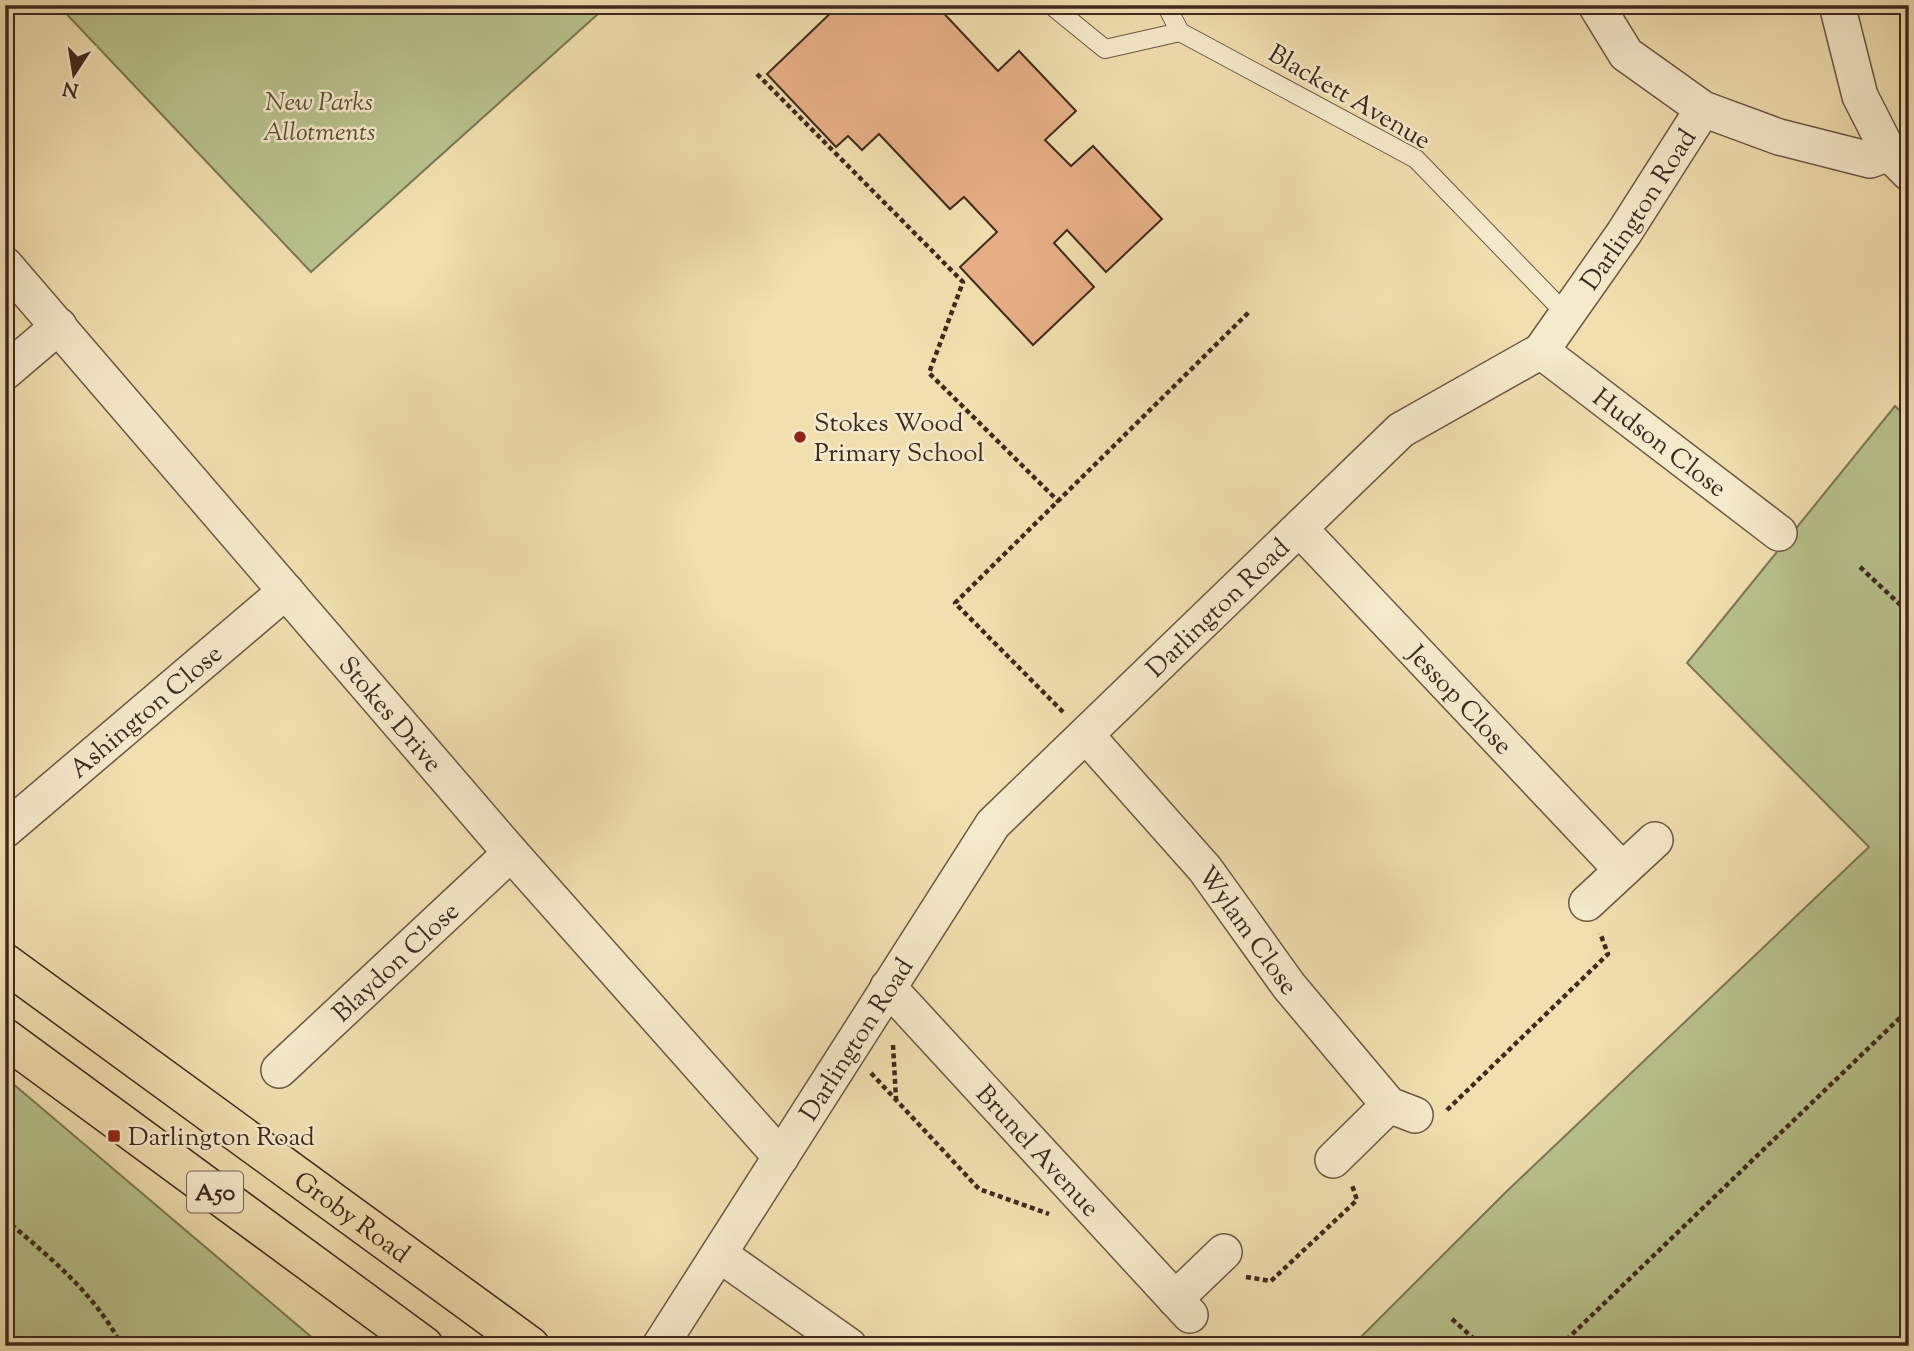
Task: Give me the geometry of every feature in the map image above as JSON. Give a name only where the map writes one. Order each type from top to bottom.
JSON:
[{"type":"main road","name":"Groby Road","points":[[5,963],[530,1346]]},
{"type":"main road","name":"A50","points":[[5,1038],[424,1346]]},
{"type":"street","points":[[1596,5],[1626,54],[1703,109],[1779,137],[1870,160],[1899,163]]},
{"type":"street","points":[[1837,5],[1860,96],[1899,163]]},
{"type":"street","name":"Darlington Road","points":[[660,1346],[993,824],[1401,430],[1541,351],[1624,233],[1703,109]]},
{"type":"street","name":"Stokes Drive","points":[[5,265],[511,853],[781,1157]]},
{"type":"street","points":[[5,372],[59,326]]},
{"type":"street","name":"Hudson Close","points":[[1541,351],[1779,533]]},
{"type":"street","name":"Jessop Close","points":[[1300,529],[1622,870]]},
{"type":"street","name":"Ashington Close","points":[[5,830],[286,591]]},
{"type":"street","name":"Wylam Close","points":[[1086,735],[1206,869],[1289,986],[1402,1110]]},
{"type":"street","points":[[1593,916],[1622,870],[1655,839]]},
{"type":"street","name":"Blaydon Close","points":[[279,1070],[511,853]]},
{"type":"street","name":"Brunel Avenue","points":[[888,987],[1183,1307],[1214,1262]]},
{"type":"street","points":[[1338,1156],[1402,1110]]},
{"type":"street","points":[[719,1254],[849,1346]]},
{"type":"lane","points":[[1051,5],[1105,49],[1180,32],[1166,5]]},
{"type":"lane","name":"Blackett Avenue","points":[[1180,32],[1416,159],[1567,315]]},
{"type":"path","points":[[757,74],[963,282],[929,373],[1059,502]]},
{"type":"path","points":[[1086,735],[955,603],[1251,311]]},
{"type":"path","points":[[1860,567],[1909,613]]},
{"type":"path","points":[[1402,1110],[1430,1127],[1608,954],[1593,916]]},
{"type":"path","points":[[1560,1346],[1909,1009]]},
{"type":"path","points":[[896,1100],[893,1045],[916,1019]]},
{"type":"path","points":[[848,1049],[979,1189],[1056,1217],[1081,1197]]},
{"type":"path","points":[[1214,1262],[1271,1281],[1357,1200],[1338,1156]]},
{"type":"path","points":[[5,1219],[74,1280],[108,1319],[122,1346]]},
{"type":"path","points":[[1452,1319],[1482,1346]]},
{"type":"green space","name":"New Parks Allotments","points":[[58,5],[608,5],[311,272]]},
{"type":"green space","points":[[1895,406],[1909,419],[1909,1346],[1352,1346],[1506,1192],[1869,847],[1687,663]]},
{"type":"green space","points":[[5,1077],[322,1346],[5,1346]]},
{"type":"building","points":[[839,5],[936,5],[998,71],[1019,51],[1076,111],[1045,140],[1071,166],[1093,146],[1162,219],[1106,272],[1067,230],[1054,243],[1094,287],[1033,345],[960,267],[997,232],[964,197],[950,209],[879,134],[862,150],[848,136],[836,147],[767,74]]},
{"type":"place","name":"Stokes Wood Primary School","points":[[800,437]]},
{"type":"place","name":"Darlington Road","points":[[114,1136]]}]
